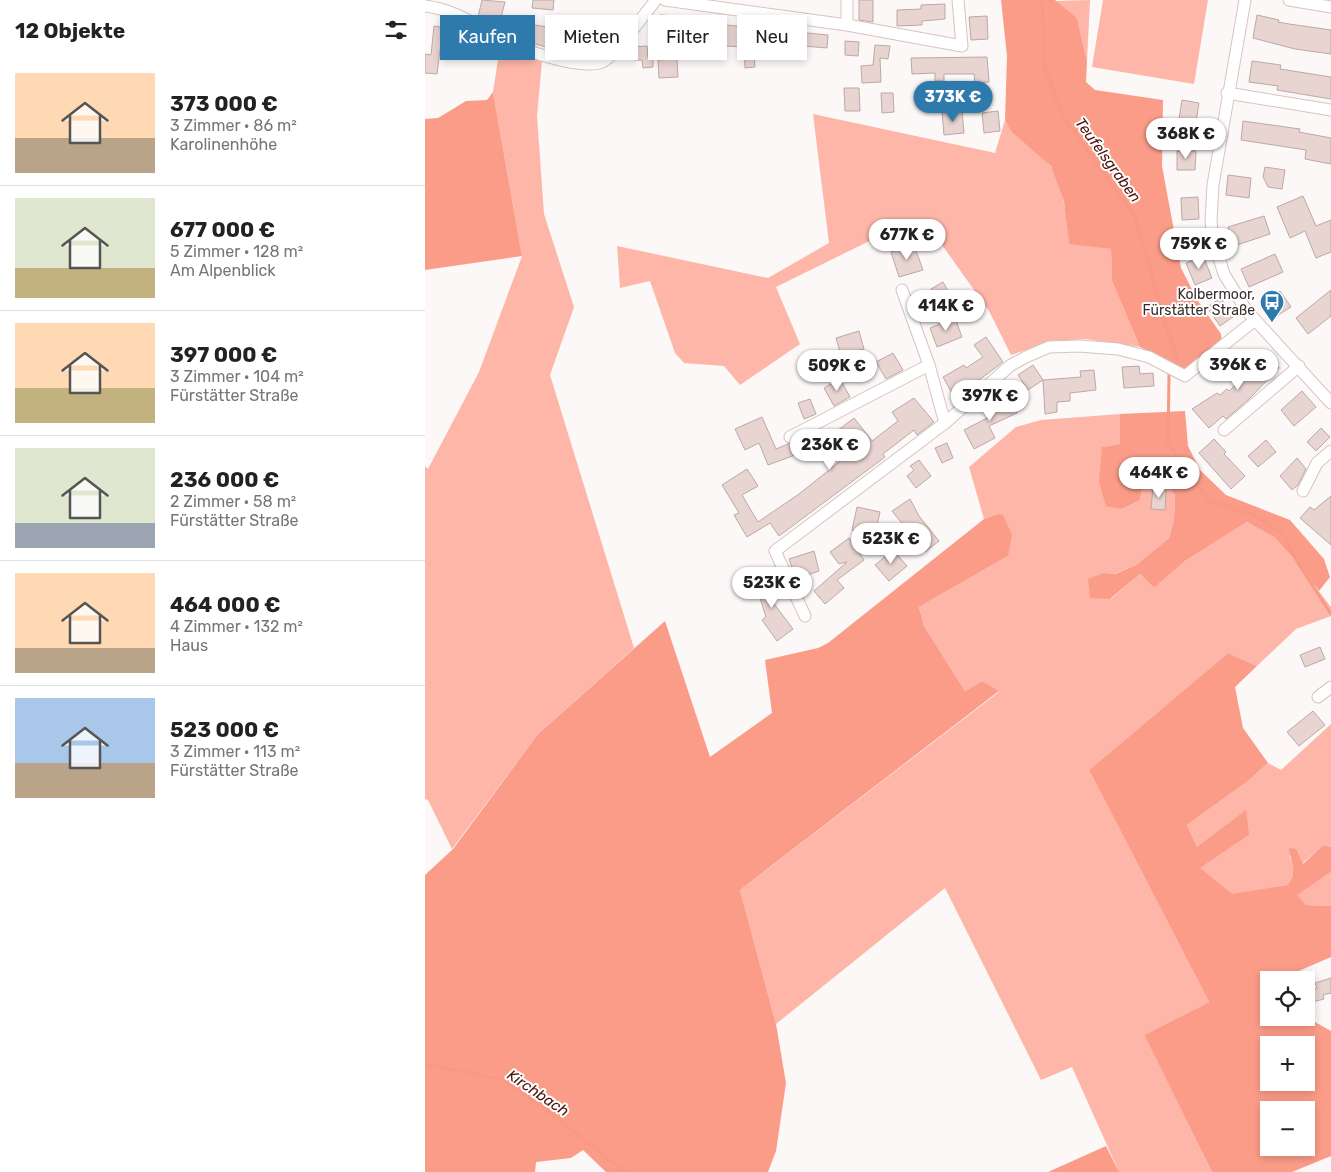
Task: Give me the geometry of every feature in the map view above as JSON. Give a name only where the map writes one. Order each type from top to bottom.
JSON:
[{"type":"street","points":[[425,6],[460,15],[521,48],[573,63],[602,63],[656,0]]},
{"type":"street","points":[[665,0],[847,25],[962,46],[958,0]]},
{"type":"street","points":[[847,0],[847,25]]},
{"type":"street","points":[[1245,0],[1227,94],[1213,185],[1211,221],[1213,239],[1224,274],[1236,295],[1255,320],[1331,403]]},
{"type":"street","points":[[1289,0],[1331,7]]},
{"type":"street","points":[[1227,94],[1331,110]]},
{"type":"street","points":[[902,290],[929,365],[945,423]]},
{"type":"street","points":[[805,616],[775,551],[945,423],[1011,365],[1049,347],[1079,346],[1118,350],[1149,357],[1185,376],[1255,320]]},
{"type":"street","points":[[790,438],[929,365]]},
{"type":"street","points":[[1223,430],[1299,366]]},
{"type":"street","points":[[1303,491],[1317,463],[1331,450]]},
{"type":"street","points":[[1318,697],[1331,686]]},
{"type":"shaded area","points":[[1001,0],[1055,0],[1077,18],[1087,61],[1086,82],[1095,90],[1163,100],[1162,166],[1181,268],[1198,301],[1221,334],[1222,341],[1186,371],[1140,347],[1112,281],[1111,249],[1069,244],[1064,201],[1051,166],[1012,132],[1005,120],[1007,56]]},
{"type":"shaded area","points":[[1090,0],[1087,61],[1077,18],[1055,1]]},
{"type":"shaded area","points":[[1103,0],[1208,0],[1194,84],[1092,67]]},
{"type":"shaded area","points":[[498,60],[542,61],[537,116],[544,214],[574,307],[550,375],[634,648],[538,734],[452,849],[428,800],[425,799],[425,466],[428,469],[479,372],[522,256],[493,92]]},
{"type":"shaded area","points":[[493,92],[522,256],[425,270],[425,119],[438,118],[466,101],[487,100]]},
{"type":"shaded area","points":[[813,114],[995,153],[1005,120],[1009,127],[1044,158],[1054,171],[1064,202],[1069,243],[1111,249],[1112,281],[1140,347],[1085,339],[1054,341],[1011,355],[989,311],[925,221],[912,220],[776,287],[800,344],[740,385],[724,366],[684,363],[675,353],[650,281],[620,288],[617,246],[768,278],[829,243]]},
{"type":"shaded area","points":[[1185,411],[1188,446],[1200,470],[1226,495],[1290,520],[1324,559],[1330,577],[1319,591],[1274,537],[1247,522],[1185,561],[1154,588],[1140,574],[1110,599],[1090,598],[1088,579],[1104,573],[1115,574],[1136,565],[1169,538],[1174,520],[1175,495],[1160,476],[1143,484],[1140,500],[1122,509],[1106,506],[1099,482],[1102,447],[1120,444],[1120,414]]},
{"type":"shaded area","points":[[1120,414],[1120,444],[1102,447],[1122,509],[1140,500],[1143,484],[1160,476],[1175,495],[1174,520],[1169,538],[1136,565],[1114,574],[1104,573],[1111,599],[1140,574],[1154,588],[1185,561],[1247,522],[1274,537],[1295,560],[1331,607],[1331,616],[1296,629],[1257,666],[1228,653],[1089,770],[1209,1002],[1144,1035],[1212,1172],[1119,1172],[1072,1067],[1041,1080],[945,888],[776,1024],[740,890],[999,692],[982,681],[965,691],[924,626],[919,607],[1008,556],[998,514],[984,519],[969,467],[1016,427],[1041,420]]},
{"type":"shaded area","points":[[998,514],[1003,515],[1012,535],[1008,556],[919,607],[924,626],[965,691],[982,681],[999,691],[740,890],[776,1024],[786,1083],[776,1151],[768,1172],[606,1172],[583,1150],[571,1158],[536,1162],[535,1172],[425,1172],[425,875],[453,849],[538,734],[665,621],[710,757],[772,713],[765,660],[818,648],[828,643],[984,519]]},
{"type":"shaded area","points":[[1228,653],[1257,666],[1235,687],[1243,728],[1268,763],[1248,781],[1187,825],[1197,847],[1246,810],[1249,835],[1200,868],[1232,894],[1287,885],[1293,876],[1289,848],[1296,849],[1303,864],[1323,845],[1331,847],[1331,872],[1297,895],[1306,905],[1331,906],[1331,957],[1299,971],[1260,971],[1260,1026],[1315,1026],[1315,1022],[1331,1031],[1331,1156],[1292,1172],[1212,1172],[1144,1035],[1209,1002],[1089,770]]},
{"type":"shaded area","points":[[1331,724],[1331,847],[1323,845],[1302,864],[1289,855],[1293,871],[1292,878],[1287,885],[1231,895],[1199,868],[1249,835],[1197,847],[1187,825],[1248,781],[1268,763],[1281,770]]},
{"type":"shaded area","points":[[1331,872],[1331,906],[1306,905],[1296,895]]},
{"type":"shaded area","points":[[1106,1146],[1119,1172],[1048,1172]]},
{"type":"building","points":[[482,0],[505,2],[502,15],[478,15]]},
{"type":"building","points":[[533,0],[554,0],[553,10],[532,8]]},
{"type":"building","points":[[859,0],[873,0],[873,22],[859,20]]},
{"type":"building","points":[[945,4],[945,19],[922,21],[922,25],[897,26],[897,10],[921,9],[921,5]]},
{"type":"building","points":[[1257,15],[1279,20],[1278,22],[1331,30],[1331,54],[1295,49],[1253,38]]},
{"type":"building","points":[[987,16],[988,39],[971,40],[969,17]]},
{"type":"building","points":[[535,25],[545,27],[545,47],[535,44]]},
{"type":"building","points":[[727,25],[737,26],[737,47],[727,46]]},
{"type":"building","points":[[434,26],[440,27],[437,74],[425,73],[425,54],[431,55]]},
{"type":"building","points":[[807,33],[828,35],[827,48],[807,46]]},
{"type":"building","points":[[845,41],[859,42],[858,56],[845,55]]},
{"type":"building","points":[[875,45],[890,46],[888,59],[880,58],[881,82],[862,83],[861,66],[873,65]]},
{"type":"building","points":[[647,46],[648,60],[653,60],[653,67],[643,68],[642,60],[638,60],[638,47]]},
{"type":"building","points":[[987,57],[989,82],[975,83],[974,74],[944,74],[944,81],[935,81],[935,73],[912,74],[911,58]]},
{"type":"building","points":[[658,60],[677,60],[678,77],[659,78]]},
{"type":"building","points":[[745,60],[754,60],[755,67],[745,68]]},
{"type":"building","points":[[1252,61],[1281,65],[1280,69],[1331,77],[1331,99],[1277,90],[1278,86],[1249,82]]},
{"type":"building","points":[[844,88],[859,88],[860,111],[845,111]]},
{"type":"building","points":[[881,93],[893,93],[894,112],[882,113]]},
{"type":"building","points":[[1182,100],[1199,103],[1196,122],[1179,119]]},
{"type":"building","points":[[962,111],[964,133],[944,135],[942,112]]},
{"type":"building","points":[[998,111],[1000,131],[984,133],[982,113]]},
{"type":"building","points":[[1243,121],[1300,129],[1299,132],[1331,138],[1331,164],[1305,159],[1306,150],[1241,140]]},
{"type":"building","points":[[1177,151],[1196,151],[1195,170],[1177,170]]},
{"type":"building","points":[[1265,167],[1285,170],[1282,189],[1268,187],[1263,177]]},
{"type":"building","points":[[1228,175],[1251,178],[1249,198],[1226,195]]},
{"type":"building","points":[[1303,196],[1316,226],[1331,220],[1331,252],[1316,258],[1305,231],[1290,238],[1277,207]]},
{"type":"building","points":[[1198,197],[1199,219],[1182,220],[1181,198]]},
{"type":"building","points":[[1264,216],[1270,234],[1234,246],[1228,227]]},
{"type":"building","points":[[914,245],[923,270],[899,277],[891,252]]},
{"type":"building","points":[[1275,254],[1283,272],[1249,287],[1241,269]]},
{"type":"building","points":[[1203,256],[1212,278],[1195,285],[1186,263]]},
{"type":"building","points":[[943,282],[953,300],[930,312],[932,316],[921,320],[915,303],[934,296],[931,289]]},
{"type":"building","points":[[1331,290],[1331,316],[1308,334],[1296,318]]},
{"type":"building","points":[[1280,291],[1291,307],[1275,317],[1264,301]]},
{"type":"building","points":[[1221,298],[1233,317],[1220,326],[1207,307]]},
{"type":"building","points":[[955,318],[962,337],[937,347],[930,328]]},
{"type":"building","points":[[859,331],[864,349],[841,355],[836,338]]},
{"type":"building","points":[[986,337],[1003,362],[975,383],[953,395],[943,377],[964,365],[966,368],[983,357],[974,345]]},
{"type":"building","points":[[1264,349],[1279,368],[1249,399],[1226,419],[1223,416],[1209,428],[1192,409],[1217,393],[1220,395],[1227,389],[1229,391],[1246,376],[1242,371],[1250,364],[1248,362]]},
{"type":"building","points":[[893,353],[903,370],[886,379],[876,362]]},
{"type":"building","points":[[1033,365],[1043,380],[1028,390],[1018,375]]},
{"type":"building","points":[[1139,366],[1140,374],[1153,373],[1154,386],[1124,388],[1122,367]]},
{"type":"building","points":[[1094,370],[1096,390],[1070,393],[1070,401],[1057,402],[1057,412],[1045,414],[1043,380],[1081,377],[1080,371]]},
{"type":"building","points":[[840,379],[850,397],[834,406],[824,388]]},
{"type":"building","points":[[1302,391],[1316,407],[1294,426],[1281,410]]},
{"type":"building","points":[[1009,396],[1017,413],[989,426],[995,438],[974,449],[964,430],[993,415],[988,405]]},
{"type":"building","points":[[914,398],[934,422],[917,435],[914,430],[883,454],[885,457],[779,536],[770,523],[747,537],[734,515],[739,513],[722,485],[747,469],[758,486],[742,495],[758,522],[799,494],[848,455],[833,434],[854,418],[872,441],[898,421],[892,412]]},
{"type":"building","points":[[810,399],[816,414],[804,419],[798,403]]},
{"type":"building","points":[[762,417],[776,449],[810,435],[816,453],[800,459],[798,454],[768,465],[759,443],[745,450],[735,429]]},
{"type":"building","points":[[1321,428],[1330,437],[1316,451],[1307,442]]},
{"type":"building","points":[[1214,439],[1226,452],[1224,454],[1245,476],[1231,489],[1199,453]]},
{"type":"building","points":[[1266,440],[1276,452],[1258,467],[1248,456]]},
{"type":"building","points":[[947,443],[953,458],[942,463],[935,448]]},
{"type":"building","points":[[1297,458],[1306,469],[1298,485],[1292,490],[1280,476]]},
{"type":"building","points":[[919,460],[931,476],[916,488],[907,476],[914,470],[910,466]]},
{"type":"building","points":[[1153,488],[1166,490],[1165,510],[1151,509]]},
{"type":"building","points":[[1331,496],[1331,545],[1300,518],[1310,507],[1314,510]]},
{"type":"building","points":[[910,499],[919,516],[939,541],[925,552],[892,511]]},
{"type":"building","points":[[857,507],[880,512],[875,535],[852,530]]},
{"type":"building","points":[[849,538],[864,560],[837,580],[844,588],[825,604],[814,591],[847,562],[839,564],[830,552]]},
{"type":"building","points":[[893,550],[907,566],[889,581],[875,565]]},
{"type":"building","points":[[814,551],[819,571],[796,579],[789,559]]},
{"type":"building","points":[[769,574],[777,600],[772,601],[793,629],[777,641],[762,620],[766,617],[754,579]]},
{"type":"building","points":[[1320,647],[1325,659],[1305,667],[1300,655]]},
{"type":"building","points":[[1313,711],[1325,725],[1299,746],[1287,732]]},
{"type":"building","points":[[1331,978],[1331,993],[1323,995],[1324,999],[1315,1001],[1315,989],[1317,988],[1315,983]]},
{"type":"waterway","name":"Teufelsgraben","points":[[1042,0],[1045,69],[1063,117],[1135,216],[1167,330],[1178,360]]},
{"type":"waterway","name":"Teufelsgraben","points":[[1169,374],[1168,444],[1209,501],[1252,514],[1283,534],[1298,563],[1331,614]]},
{"type":"waterway","name":"Kirchbach","points":[[425,1064],[501,1079],[545,1109],[625,1172]]},
{"type":"place","name":"Kolbermoor, Fürstätter Straße","points":[[1272,323]]}]
